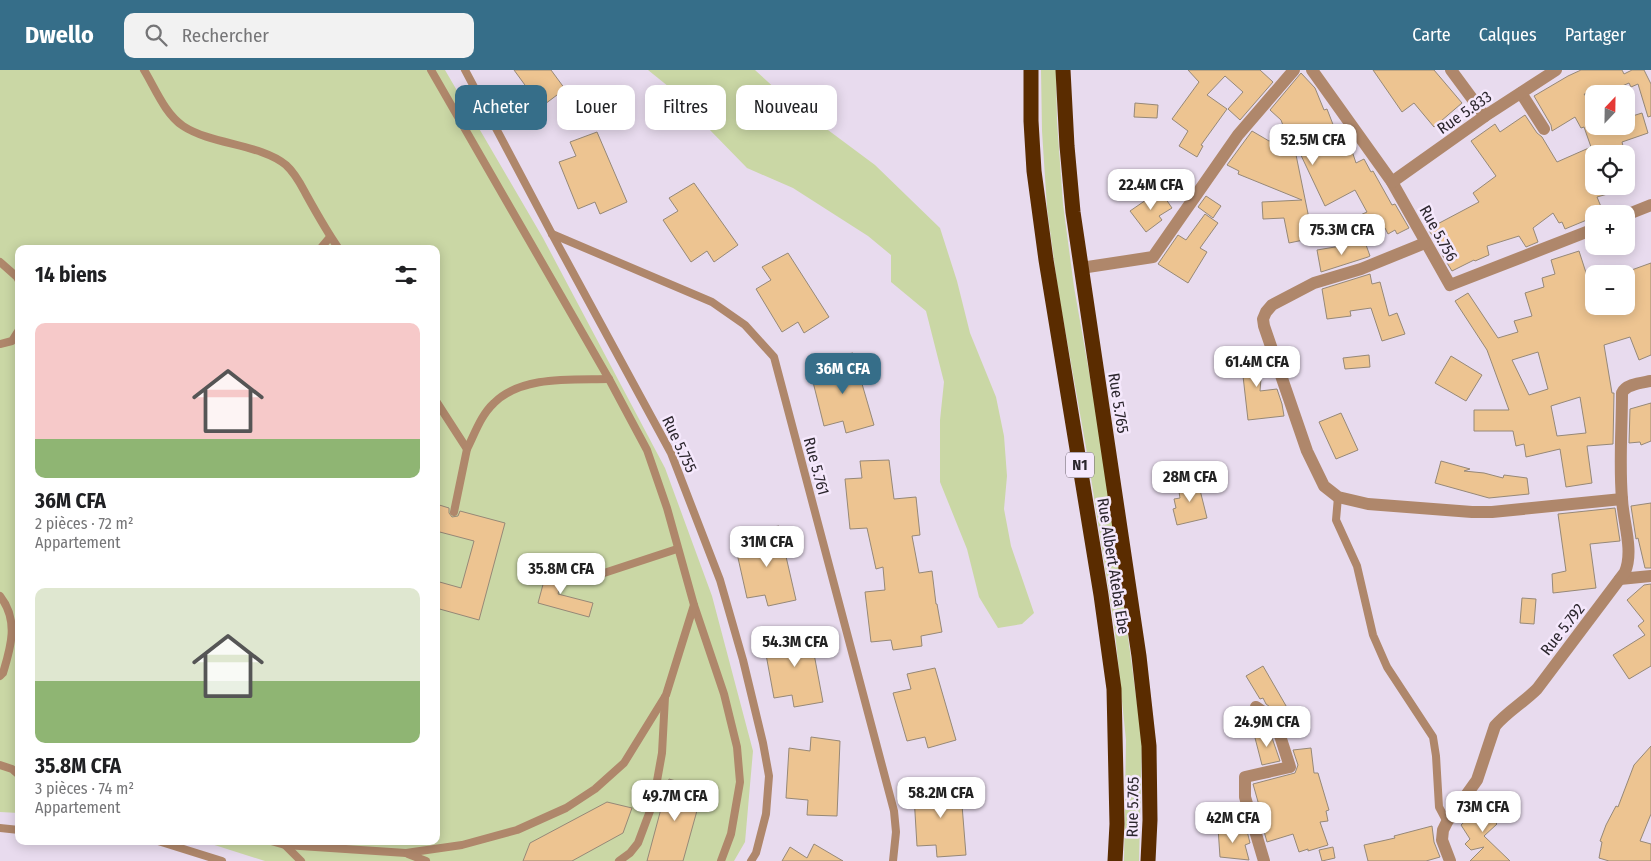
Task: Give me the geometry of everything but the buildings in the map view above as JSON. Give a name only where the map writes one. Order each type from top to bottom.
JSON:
[{"type":"highway","name":"Rue Albert Ateba Ebe","points":[[1031,70],[1031,121],[1034,171],[1058,336],[1101,595],[1114,690],[1117,824],[1114,861]]},
{"type":"highway","name":"Rue 5.765","points":[[1063,70],[1073,212],[1139,656],[1149,746],[1150,820],[1148,861]]},
{"type":"street","points":[[1081,268],[1153,257],[1238,135],[1294,70]]},
{"type":"street","name":"Rue 5.756","points":[[1312,70],[1392,182],[1450,285],[1585,232]]},
{"type":"street","points":[[1451,70],[1485,116]]},
{"type":"street","name":"Rue 5.833","points":[[1392,182],[1485,116],[1556,70]]},
{"type":"street","points":[[1521,93],[1544,129]]},
{"type":"street","points":[[1635,212],[1651,205]]},
{"type":"street","points":[[1425,243],[1361,269],[1314,283],[1272,305],[1263,319],[1307,451],[1324,486],[1338,497],[1368,504],[1472,512],[1492,512],[1622,498]]},
{"type":"street","name":"Rue 5.792","points":[[1446,822],[1477,780],[1495,726],[1537,689],[1620,579],[1628,564],[1622,498],[1622,394],[1623,389],[1629,386],[1651,381]]},
{"type":"street","points":[[1620,579],[1651,576]]},
{"type":"street","points":[[1256,707],[1275,720],[1290,766],[1245,777],[1245,797],[1264,861]]},
{"type":"street","points":[[1446,822],[1442,840],[1450,861]]},
{"type":"lane","points":[[144,70],[170,112],[182,125],[198,134],[270,156],[285,164],[295,175],[336,245]]},
{"type":"lane","points":[[431,70],[609,379],[647,450],[667,508],[694,605],[724,694],[737,747],[740,782],[731,834],[721,861]]},
{"type":"lane","name":"Rue 5.755","points":[[466,70],[552,234],[671,452],[720,580],[743,660],[769,776],[766,814],[756,852],[751,861]]},
{"type":"lane","name":"Rue 5.761","points":[[552,234],[712,302],[745,325],[774,357],[894,810],[896,832],[893,861]]},
{"type":"lane","points":[[323,245],[330,237]]},
{"type":"lane","points":[[0,262],[15,275]]},
{"type":"lane","points":[[0,344],[12,341],[15,336]]},
{"type":"lane","points":[[454,512],[467,449],[481,420],[495,402],[522,385],[547,380],[609,379]]},
{"type":"lane","points":[[440,407],[467,449]]},
{"type":"lane","points":[[1338,497],[1336,520],[1357,566],[1372,635],[1386,667],[1433,737],[1439,807],[1446,822]]},
{"type":"lane","points":[[604,573],[677,549]]},
{"type":"lane","points":[[0,596],[12,621],[12,644],[3,674],[0,676]]},
{"type":"lane","points":[[619,861],[630,853],[638,843],[653,803],[662,754],[666,695],[694,605]]},
{"type":"lane","points":[[286,845],[406,853],[462,845],[517,830],[566,808],[595,789],[624,763],[666,695]]},
{"type":"lane","points":[[0,765],[15,771]]},
{"type":"lane","points":[[0,828],[15,830]]},
{"type":"lane","points":[[171,845],[222,861]]},
{"type":"lane","points":[[286,845],[301,861]]},
{"type":"lane","points":[[406,853],[426,861]]},
{"type":"green space","points":[[0,70],[445,70],[455,87],[455,130],[480,130],[543,238],[665,468],[712,596],[753,751],[745,842],[734,861],[265,861],[215,845],[440,845],[440,245],[15,245],[15,813],[0,812]]},
{"type":"green space","points":[[648,70],[755,70],[771,85],[736,85],[736,130],[828,130],[875,165],[940,228],[957,281],[970,333],[996,397],[1004,436],[1007,476],[1004,509],[1011,546],[1034,613],[1022,624],[998,628],[979,597],[967,549],[940,482],[940,420],[944,382],[926,311],[891,282],[891,255],[868,236],[793,188],[747,168],[710,130],[726,130],[726,85],[667,85]]},
{"type":"green space","points":[[1041,70],[1056,70],[1057,122],[1063,204],[1074,287],[1103,451],[1142,741],[1139,861],[1124,861],[1126,740],[1114,623],[1087,453],[1058,290],[1047,208],[1042,131]]}]
